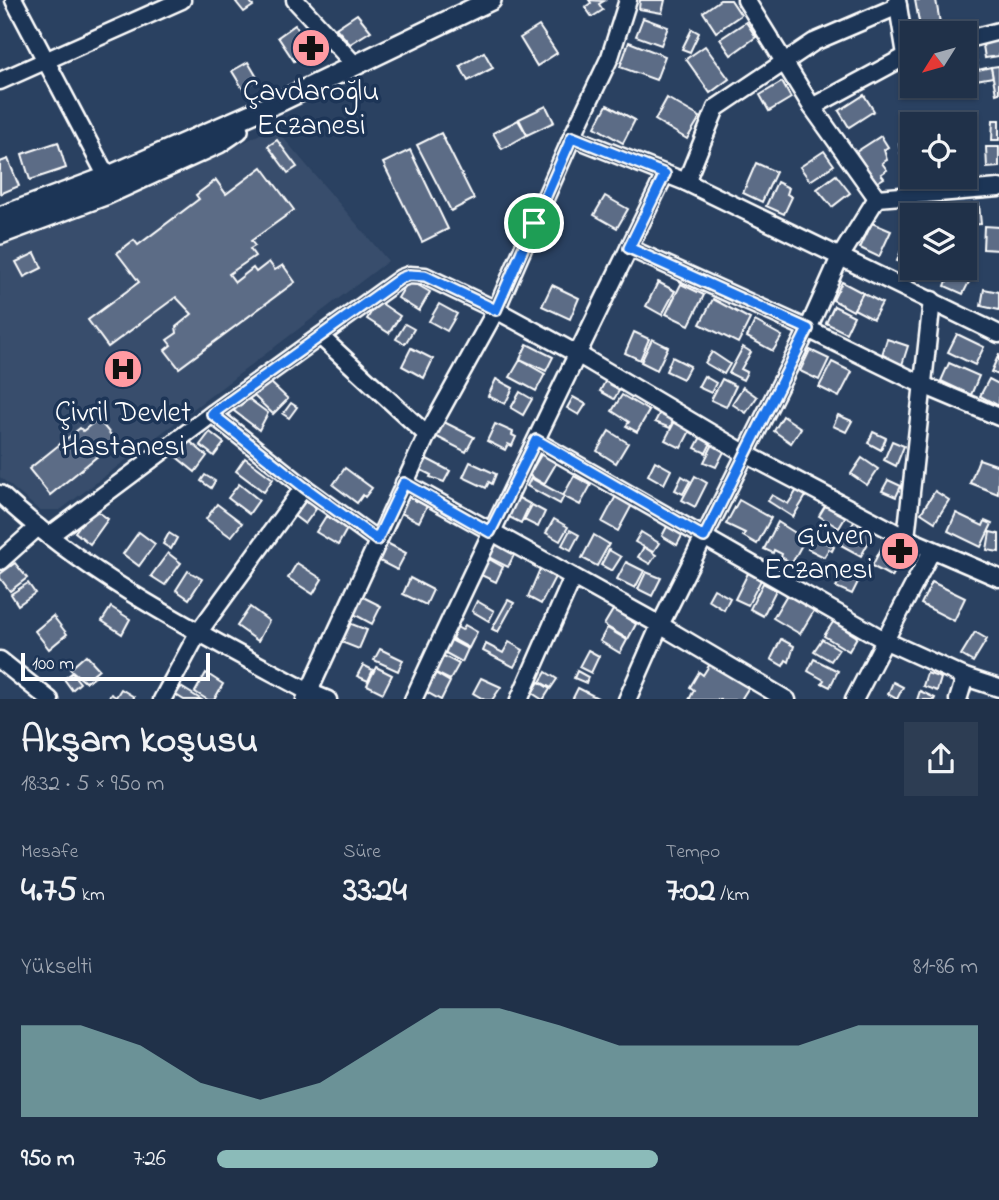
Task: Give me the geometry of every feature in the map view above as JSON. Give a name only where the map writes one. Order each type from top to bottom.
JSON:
[{"type":"main road","points":[[0,218],[107,177],[283,100],[491,0]]},
{"type":"main road","points":[[0,234],[105,195],[219,143],[283,100]]},
{"type":"street","points":[[14,0],[107,177]]},
{"type":"street","points":[[295,0],[355,65]]},
{"type":"street","points":[[307,696],[427,435],[496,310],[610,57],[628,0]]},
{"type":"street","points":[[746,0],[812,107],[877,198]]},
{"type":"street","points":[[0,81],[175,2]]},
{"type":"street","points":[[686,182],[716,108],[814,41],[897,3],[901,21]]},
{"type":"street","points":[[977,37],[999,31]]},
{"type":"street","points":[[812,107],[900,59]]},
{"type":"street","points":[[572,137],[686,182],[999,334]]},
{"type":"street","points":[[413,699],[490,532],[579,355],[665,174]]},
{"type":"street","points":[[877,198],[999,188]]},
{"type":"street","points":[[627,699],[660,625],[808,329],[840,257],[877,198]]},
{"type":"street","points":[[629,248],[808,329],[923,385],[999,417]]},
{"type":"street","points":[[0,561],[212,414],[401,278],[409,275],[425,276],[496,310],[579,355],[746,454],[906,538],[999,578]]},
{"type":"street","points":[[906,538],[932,300]]},
{"type":"street","points":[[321,337],[427,435]]},
{"type":"street","points":[[212,414],[304,487],[377,540]]},
{"type":"street","points":[[536,440],[886,641],[965,677],[999,688]]},
{"type":"street","points":[[404,483],[787,699]]},
{"type":"street","points":[[162,699],[198,633],[304,487]]},
{"type":"street","points":[[0,494],[44,531],[118,585],[307,696],[328,699]]},
{"type":"street","points":[[854,699],[932,550]]},
{"type":"street","points":[[519,699],[573,577]]},
{"type":"street","points":[[0,660],[50,699]]},
{"type":"street","points":[[958,699],[965,677]]},
{"type":"shaded area","name":"Çivril Devlet Hastanesi","points":[[274,127],[388,261],[60,510],[39,510],[0,477],[0,247],[180,175]]},
{"type":"building","points":[[249,0],[253,6],[244,12],[236,2]]},
{"type":"building","points":[[589,0],[604,1],[599,4],[603,10],[592,17],[585,7],[591,3]]},
{"type":"building","points":[[640,0],[665,0],[662,13],[639,9]]},
{"type":"building","points":[[720,0],[731,0],[741,15],[716,32],[703,12]]},
{"type":"building","points":[[915,0],[936,0],[940,21],[919,21]]},
{"type":"building","points":[[357,14],[371,31],[350,44],[336,28]]},
{"type":"building","points":[[643,18],[668,27],[661,45],[636,36]]},
{"type":"building","points":[[746,22],[756,37],[731,55],[720,39]]},
{"type":"building","points":[[295,25],[312,49],[294,61],[278,37]]},
{"type":"building","points":[[539,26],[557,53],[537,66],[520,38]]},
{"type":"building","points":[[692,29],[699,33],[690,52],[682,49]]},
{"type":"building","points":[[999,36],[999,56],[985,58],[982,39]]},
{"type":"building","points":[[629,42],[665,56],[656,80],[620,67]]},
{"type":"building","points":[[705,46],[729,79],[710,93],[686,59]]},
{"type":"building","points":[[484,52],[493,68],[468,81],[460,66]]},
{"type":"building","points":[[248,62],[258,79],[243,89],[232,71]]},
{"type":"building","points":[[977,65],[978,70],[991,67],[993,77],[977,80]]},
{"type":"building","points":[[999,66],[999,93],[996,94],[991,67]]},
{"type":"building","points":[[782,82],[791,98],[769,111],[760,95]]},
{"type":"building","points":[[864,95],[874,111],[849,127],[839,111]]},
{"type":"building","points":[[667,98],[700,117],[687,139],[655,120]]},
{"type":"building","points":[[607,105],[635,120],[623,143],[595,127]]},
{"type":"building","points":[[546,106],[554,122],[527,135],[519,119]]},
{"type":"building","points":[[518,120],[527,135],[502,149],[493,133]]},
{"type":"building","points":[[993,120],[999,120],[999,140],[992,140]]},
{"type":"building","points":[[441,133],[474,199],[451,211],[417,145]]},
{"type":"building","points":[[881,136],[888,147],[884,150],[887,160],[882,163],[887,170],[881,174],[884,178],[876,183],[856,152]]},
{"type":"building","points":[[277,140],[297,167],[288,173],[268,146]]},
{"type":"building","points":[[58,142],[66,168],[30,180],[22,154]]},
{"type":"building","points":[[986,147],[999,147],[999,167],[987,168]]},
{"type":"building","points":[[410,150],[448,229],[422,242],[383,163]]},
{"type":"building","points":[[824,151],[834,165],[810,181],[800,167]]},
{"type":"building","points":[[8,159],[19,186],[0,194],[0,162]]},
{"type":"building","points":[[756,163],[776,172],[762,202],[743,193]]},
{"type":"building","points":[[262,167],[294,210],[251,241],[255,246],[250,249],[255,256],[229,274],[235,282],[253,268],[256,272],[269,262],[275,270],[283,265],[295,282],[179,368],[165,350],[171,345],[167,340],[177,333],[176,327],[192,314],[176,297],[108,347],[88,320],[139,282],[117,253],[134,240],[138,245],[199,199],[196,195],[216,180],[226,194]]},
{"type":"building","points":[[836,175],[850,193],[832,207],[817,189]]},
{"type":"building","points":[[777,182],[789,188],[787,194],[792,197],[784,214],[766,206]]},
{"type":"building","points":[[605,196],[628,209],[617,228],[594,215]]},
{"type":"building","points":[[979,204],[981,224],[977,224]]},
{"type":"building","points":[[872,223],[891,231],[879,257],[860,248]]},
{"type":"building","points":[[984,226],[999,227],[999,250],[983,249]]},
{"type":"building","points":[[35,253],[42,268],[24,277],[16,262]]},
{"type":"building","points":[[409,280],[430,292],[419,311],[398,298]]},
{"type":"building","points":[[947,280],[969,282],[963,294],[945,286]]},
{"type":"building","points":[[658,282],[675,291],[662,315],[646,306]]},
{"type":"building","points":[[842,282],[863,293],[853,311],[833,300]]},
{"type":"building","points":[[681,284],[704,295],[689,325],[666,314]]},
{"type":"building","points":[[552,285],[579,298],[570,319],[542,306]]},
{"type":"building","points":[[984,289],[999,292],[999,310],[981,306]]},
{"type":"building","points":[[863,293],[882,303],[873,319],[854,309]]},
{"type":"building","points":[[713,299],[750,319],[738,343],[700,324]]},
{"type":"building","points":[[378,301],[400,316],[389,333],[367,319]]},
{"type":"building","points":[[439,304],[457,314],[447,331],[429,321]]},
{"type":"building","points":[[834,306],[854,316],[846,333],[826,323]]},
{"type":"building","points":[[755,321],[782,336],[773,351],[747,337]]},
{"type":"building","points":[[405,324],[414,329],[405,344],[396,339]]},
{"type":"building","points":[[634,332],[649,339],[640,360],[625,353]]},
{"type":"building","points":[[957,334],[984,347],[975,365],[948,352]]},
{"type":"building","points":[[652,339],[668,347],[657,370],[641,362]]},
{"type":"building","points":[[887,339],[908,346],[901,368],[880,361]]},
{"type":"building","points":[[527,344],[553,357],[546,371],[520,359]]},
{"type":"building","points":[[743,347],[751,352],[741,369],[747,372],[743,380],[729,373]]},
{"type":"building","points":[[411,348],[433,359],[424,378],[402,366]]},
{"type":"building","points":[[810,350],[829,359],[819,380],[800,371]]},
{"type":"building","points":[[712,352],[730,364],[724,374],[705,363]]},
{"type":"building","points":[[999,354],[999,375],[991,372]]},
{"type":"building","points":[[672,357],[690,366],[683,379],[666,371]]},
{"type":"building","points":[[520,360],[545,374],[536,391],[510,377]]},
{"type":"building","points":[[832,362],[852,372],[839,397],[819,387]]},
{"type":"building","points":[[949,363],[979,376],[971,395],[941,381]]},
{"type":"building","points":[[704,376],[716,383],[711,393],[698,387]]},
{"type":"building","points":[[607,378],[622,386],[614,399],[600,391]]},
{"type":"building","points":[[496,379],[513,388],[505,404],[488,396]]},
{"type":"building","points":[[722,379],[736,386],[726,407],[711,400]]},
{"type":"building","points":[[989,379],[999,384],[999,406],[980,396]]},
{"type":"building","points":[[268,380],[288,399],[273,414],[253,395]]},
{"type":"building","points":[[743,387],[757,397],[746,413],[732,404]]},
{"type":"building","points":[[520,392],[532,399],[523,415],[511,408]]},
{"type":"building","points":[[622,395],[649,411],[637,432],[626,426],[629,422],[612,411]]},
{"type":"building","points":[[245,396],[268,413],[259,430],[234,411]]},
{"type":"building","points":[[573,397],[586,404],[579,415],[567,408]]},
{"type":"building","points":[[291,403],[297,407],[289,418],[283,414]]},
{"type":"building","points":[[660,412],[674,418],[670,428],[655,422]]},
{"type":"building","points":[[838,415],[852,421],[846,432],[833,426]]},
{"type":"building","points":[[783,416],[801,428],[791,443],[774,431]]},
{"type":"building","points":[[98,419],[116,441],[50,495],[29,469],[80,428],[83,431]]},
{"type":"building","points":[[442,421],[474,437],[466,452],[435,436]]},
{"type":"building","points":[[675,421],[691,429],[681,448],[665,440]]},
{"type":"building","points":[[495,424],[513,432],[512,435],[516,437],[512,446],[508,444],[505,450],[487,441]]},
{"type":"building","points":[[609,431],[628,443],[616,463],[597,451]]},
{"type":"building","points":[[210,432],[224,443],[214,456],[200,445]]},
{"type":"building","points":[[873,432],[886,438],[881,450],[868,443]]},
{"type":"building","points":[[703,433],[713,439],[706,453],[695,448]]},
{"type":"building","points":[[187,439],[207,456],[195,472],[174,455]]},
{"type":"building","points":[[892,441],[904,446],[896,466],[884,460]]},
{"type":"building","points":[[714,442],[726,448],[716,467],[704,462]]},
{"type":"building","points":[[542,453],[557,462],[544,484],[529,475]]},
{"type":"building","points":[[245,458],[273,479],[264,492],[236,471]]},
{"type":"building","points":[[862,458],[878,469],[867,485],[851,474]]},
{"type":"building","points":[[427,459],[450,471],[444,482],[421,470]]},
{"type":"building","points":[[979,459],[999,466],[998,494],[970,483]]},
{"type":"building","points":[[655,461],[671,470],[664,484],[648,475]]},
{"type":"building","points":[[470,462],[496,474],[492,484],[489,482],[486,488],[463,477]]},
{"type":"building","points":[[345,468],[372,488],[357,503],[333,485]]},
{"type":"building","points":[[205,475],[215,481],[211,488],[201,481]]},
{"type":"building","points":[[574,476],[591,485],[580,505],[563,496]]},
{"type":"building","points":[[682,476],[690,481],[683,494],[675,490]]},
{"type":"building","points":[[695,476],[707,483],[695,507],[682,500]]},
{"type":"building","points":[[531,478],[564,496],[560,504],[527,486]]},
{"type":"building","points":[[888,480],[901,486],[896,497],[882,491]]},
{"type":"building","points":[[239,484],[259,500],[249,514],[228,498]]},
{"type":"building","points":[[797,490],[806,496],[793,517],[768,501],[772,495],[788,504]]},
{"type":"building","points":[[935,491],[949,500],[935,522],[921,513]]},
{"type":"building","points":[[617,494],[633,503],[618,531],[602,522]]},
{"type":"building","points":[[405,495],[427,506],[419,522],[397,511]]},
{"type":"building","points":[[299,497],[316,509],[305,524],[289,512]]},
{"type":"building","points":[[517,497],[530,504],[521,523],[507,516]]},
{"type":"building","points":[[739,500],[771,518],[757,544],[743,536],[745,533],[726,524]]},
{"type":"building","points":[[828,501],[848,513],[839,528],[819,516]]},
{"type":"building","points":[[217,504],[242,523],[231,537],[206,519]]},
{"type":"building","points":[[532,505],[545,512],[538,527],[524,520]]},
{"type":"building","points":[[93,508],[108,519],[90,544],[75,532]]},
{"type":"building","points":[[956,513],[983,526],[985,521],[992,524],[981,547],[948,531]]},
{"type":"building","points":[[326,516],[347,529],[338,545],[316,532]]},
{"type":"building","points":[[554,519],[568,527],[560,541],[546,533]]},
{"type":"building","points":[[855,520],[875,531],[861,556],[841,545]]},
{"type":"building","points":[[670,521],[684,532],[677,545],[662,536]]},
{"type":"building","points":[[778,522],[805,539],[792,563],[774,550],[773,553],[764,549]]},
{"type":"building","points":[[570,530],[579,535],[571,550],[562,545]]},
{"type":"building","points":[[139,532],[155,544],[139,566],[123,554]]},
{"type":"building","points":[[641,532],[659,543],[653,552],[635,542]]},
{"type":"building","points":[[990,532],[999,534],[999,552],[987,550]]},
{"type":"building","points":[[169,533],[177,538],[171,549],[163,544]]},
{"type":"building","points":[[594,535],[609,544],[597,566],[582,558]]},
{"type":"building","points":[[815,537],[834,547],[832,551],[829,549],[824,557],[808,549]]},
{"type":"building","points":[[383,541],[406,553],[397,570],[374,558]]},
{"type":"building","points":[[885,541],[905,551],[892,577],[872,566]]},
{"type":"building","points":[[495,543],[515,553],[508,567],[488,557]]},
{"type":"building","points":[[644,547],[656,555],[650,564],[638,557]]},
{"type":"building","points":[[609,550],[621,557],[612,571],[601,565]]},
{"type":"building","points":[[168,553],[181,563],[165,585],[151,576]]},
{"type":"building","points":[[489,559],[503,567],[496,582],[481,575]]},
{"type":"building","points":[[626,562],[644,571],[635,588],[617,579]]},
{"type":"building","points":[[15,563],[27,578],[10,591],[0,574]]},
{"type":"building","points":[[297,563],[322,579],[313,594],[288,578]]},
{"type":"building","points":[[847,564],[863,572],[852,594],[836,587]]},
{"type":"building","points":[[540,569],[555,577],[541,604],[528,597]]},
{"type":"building","points":[[188,571],[202,579],[189,599],[176,590]]},
{"type":"building","points":[[646,572],[661,578],[652,596],[638,589]]},
{"type":"building","points":[[748,573],[761,580],[748,605],[735,599]]},
{"type":"building","points":[[410,578],[433,590],[426,605],[403,594]]},
{"type":"building","points":[[932,582],[965,598],[954,621],[921,604]]},
{"type":"building","points":[[28,583],[35,593],[18,605],[11,594]]},
{"type":"building","points":[[763,583],[776,590],[763,616],[750,609]]},
{"type":"building","points":[[714,589],[730,598],[724,610],[708,600]]},
{"type":"building","points":[[788,593],[815,609],[800,634],[773,618]]},
{"type":"building","points":[[359,595],[381,606],[372,624],[350,612]]},
{"type":"building","points":[[508,600],[514,603],[498,632],[492,629]]},
{"type":"building","points":[[477,601],[494,611],[489,621],[472,611]]},
{"type":"building","points":[[111,607],[130,619],[122,634],[102,621]]},
{"type":"building","points":[[250,607],[269,621],[258,641],[237,626]]},
{"type":"building","points":[[613,610],[636,624],[628,639],[604,625]]},
{"type":"building","points":[[53,616],[67,634],[49,649],[35,631]]},
{"type":"building","points":[[344,621],[367,630],[359,649],[336,640]]},
{"type":"building","points":[[833,622],[857,637],[849,651],[824,636]]},
{"type":"building","points":[[465,625],[477,632],[469,648],[449,637],[455,626],[462,630]]},
{"type":"building","points":[[607,628],[627,640],[620,653],[600,641]]},
{"type":"building","points":[[975,632],[987,639],[973,662],[961,655]]},
{"type":"building","points":[[449,639],[468,649],[462,662],[442,651]]},
{"type":"building","points":[[781,639],[794,646],[789,662],[786,660],[783,666],[771,659]]},
{"type":"building","points":[[822,639],[839,649],[831,661],[814,651]]},
{"type":"building","points":[[509,642],[523,650],[514,667],[483,651],[486,644],[503,653]]},
{"type":"building","points":[[380,649],[403,660],[398,671],[374,660]]},
{"type":"building","points":[[588,650],[599,656],[591,673],[579,667]]},
{"type":"building","points":[[86,655],[99,669],[93,674],[95,677],[85,682],[70,669]]},
{"type":"building","points":[[442,655],[459,664],[450,680],[428,669]]},
{"type":"building","points":[[814,659],[838,671],[830,687],[822,683],[824,680],[808,671]]},
{"type":"building","points":[[710,664],[749,687],[743,699],[690,699],[694,690],[690,687],[699,672],[703,675]]},
{"type":"building","points":[[363,665],[373,670],[368,681],[357,676]]},
{"type":"building","points":[[376,667],[392,675],[383,693],[367,685]]},
{"type":"building","points":[[577,671],[588,677],[586,683],[574,678]]},
{"type":"building","points":[[433,672],[450,682],[442,699],[423,690]]},
{"type":"building","points":[[546,672],[557,679],[551,688],[540,682]]},
{"type":"building","points":[[72,673],[80,683],[72,690],[64,679]]},
{"type":"building","points":[[206,673],[223,684],[215,699],[206,699],[195,692]]},
{"type":"building","points":[[927,673],[941,678],[937,691],[923,686]]},
{"type":"building","points":[[481,678],[501,687],[493,699],[483,699],[473,693]]},
{"type":"building","points":[[539,682],[550,689],[544,699],[532,693]]},
{"type":"building","points":[[893,682],[903,687],[897,699],[888,694]]},
{"type":"building","points":[[181,687],[200,699],[182,699],[176,695]]},
{"type":"building","points":[[578,688],[598,698],[598,699],[572,699]]},
{"type":"building","points":[[121,689],[134,697],[108,699],[111,694],[116,697]]},
{"type":"building","points":[[920,691],[935,698],[934,699],[917,699]]},
{"type":"place","name":"Çavdaroğlu Eczanesi","points":[[311,48]]},
{"type":"place","name":"Çivril Devlet Hastanesi","points":[[123,369]]},
{"type":"place","name":"Güven Eczanesi","points":[[900,551]]},
{"type":"route","points":[[572,137],[665,174],[629,248],[808,329],[704,537],[536,440],[490,532],[404,483],[377,540],[304,487],[212,414],[401,278],[409,275],[425,276],[496,310],[534,223],[572,137]]}]
